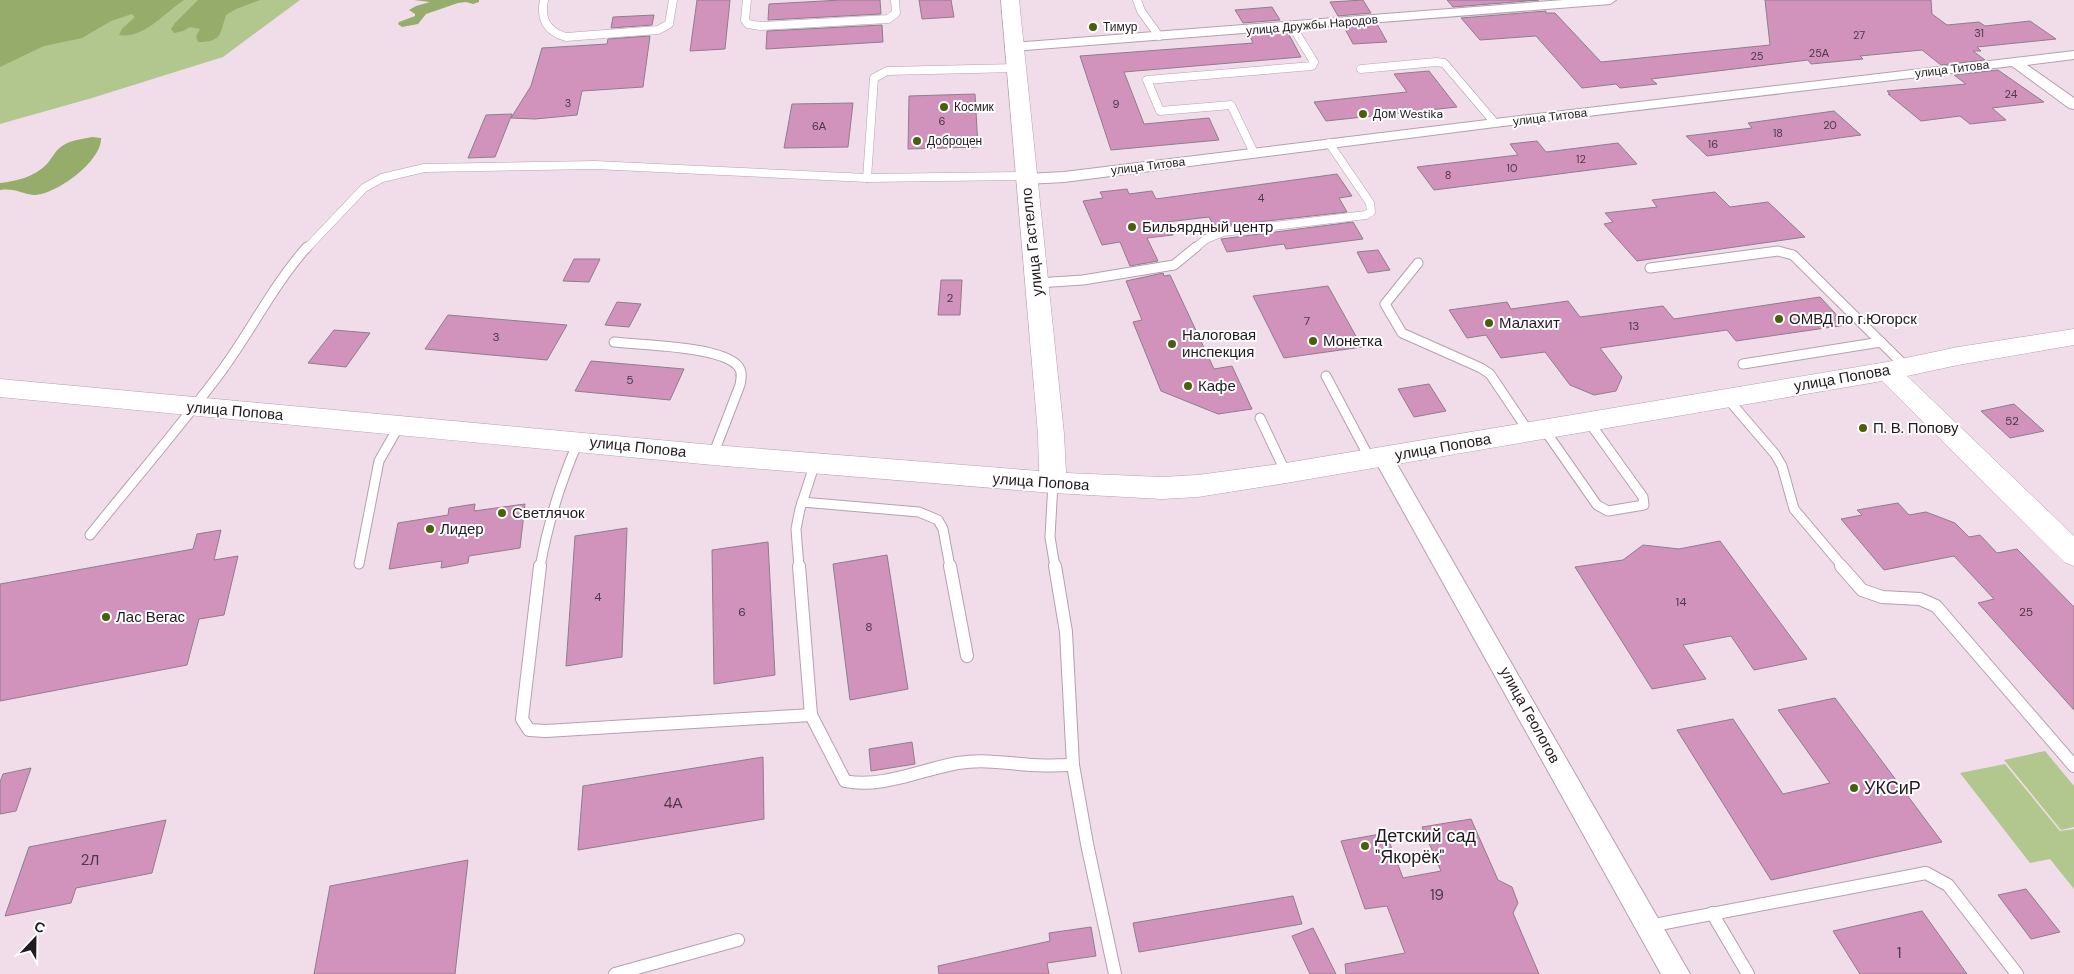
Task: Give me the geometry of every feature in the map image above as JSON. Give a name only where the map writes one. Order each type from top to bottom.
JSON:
[{"type":"main road","name":"улица Гастелло","points":[[1010,0],[1051,434],[1053,483]]},
{"type":"main road","name":"улица Попова","points":[[0,388],[713,455],[1053,483],[1171,488],[1216,484],[1377,458],[2074,337]]},
{"type":"main road","points":[[1896,369],[2074,554]]},
{"type":"street","name":"улица Дружбы Народов","points":[[1015,57],[1158,36],[1610,0]]},
{"type":"street","name":"улица Титова","points":[[1026,178],[1064,177],[1254,152],[2074,54]]},
{"type":"street","points":[[2015,62],[2074,105]]},
{"type":"street","name":"улица Геологов","points":[[1377,458],[1676,974]]},
{"type":"lane","points":[[544,0],[541,10],[546,28],[553,34],[566,37],[658,30],[669,24],[673,0]]},
{"type":"lane","points":[[747,0],[745,20],[748,24],[760,26],[888,19],[896,13],[895,0]]},
{"type":"lane","points":[[1136,0],[1141,13],[1152,24],[1158,36]]},
{"type":"lane","points":[[1254,152],[1230,105],[1160,111],[1147,80],[1312,66],[1314,62],[1292,26]]},
{"type":"lane","points":[[867,178],[874,78],[876,75],[887,71],[1015,57]]},
{"type":"lane","points":[[1361,69],[1436,62],[1444,63],[1495,123]]},
{"type":"lane","points":[[1036,283],[1083,280],[1174,264],[1206,239],[1223,232],[1370,212],[1370,203],[1329,143]]},
{"type":"lane","points":[[90,535],[193,407],[247,335],[272,292],[296,260],[350,201],[364,188],[382,178],[424,168],[595,165],[867,178],[1026,178]]},
{"type":"lane","points":[[1650,268],[1778,251],[1787,252],[1793,255],[1880,342],[1896,369]]},
{"type":"lane","points":[[1418,263],[1385,304],[1402,332],[1481,368],[1490,374],[1596,505],[1608,510],[1644,505],[1643,497],[1589,422]]},
{"type":"lane","points":[[614,342],[707,352],[727,357],[738,366],[742,374],[740,385],[713,455]]},
{"type":"lane","points":[[1743,364],[1880,342]]},
{"type":"lane","points":[[1326,376],[1377,458]]},
{"type":"lane","points":[[1727,398],[1776,454],[1782,466],[1794,509],[1862,590],[1882,597],[1920,599],[1936,606],[2074,766]]},
{"type":"lane","points":[[1260,418],[1286,473]]},
{"type":"lane","points":[[358,564],[379,461],[398,426]]},
{"type":"lane","points":[[578,442],[562,477],[542,551],[522,719],[529,730],[546,731],[811,715]]},
{"type":"lane","points":[[815,463],[802,502],[796,529],[811,715],[845,781],[858,784],[928,771],[958,763],[988,760],[1031,766],[1073,764]]},
{"type":"lane","points":[[1053,483],[1050,537],[1066,632],[1073,764],[1087,844],[1115,974]]},
{"type":"lane","points":[[802,502],[919,512],[938,520],[943,529],[967,656]]},
{"type":"lane","points":[[1649,926],[1926,873],[1948,885],[2017,974]]},
{"type":"lane","points":[[1712,913],[1748,974]]},
{"type":"lane","points":[[615,974],[738,940]]},
{"type":"green space","points":[[0,0],[300,0],[223,57],[92,98],[0,124]]},
{"type":"green space","points":[[0,0],[184,0],[153,24],[137,33],[119,35],[122,29],[135,17],[132,14],[111,21],[82,38],[44,46],[0,67]]},
{"type":"green space","points":[[198,0],[260,0],[226,15],[219,36],[206,42],[198,42],[196,36],[200,29],[190,27],[174,33],[171,29]]},
{"type":"green space","points":[[414,0],[479,0],[479,2],[473,4],[466,2],[458,3],[426,14],[418,24],[402,27],[398,24],[399,22],[415,16],[409,10],[430,2]]},
{"type":"green space","points":[[92,137],[101,138],[94,157],[65,183],[54,189],[34,195],[11,190],[0,190],[0,183],[25,178],[37,172],[65,144]]},
{"type":"green space","points":[[2045,751],[2074,786],[2074,827],[2061,830],[2004,760]]},
{"type":"green space","points":[[2005,764],[2060,831],[2074,829],[2074,889],[2050,859],[2030,863],[1960,773]]},
{"type":"building","points":[[697,0],[730,0],[725,49],[690,51]]},
{"type":"building","points":[[880,0],[881,14],[768,20],[769,4]]},
{"type":"building","points":[[919,0],[951,0],[954,17],[922,19]]},
{"type":"building","points":[[1363,0],[1371,13],[1338,16],[1330,2]]},
{"type":"building","points":[[1447,0],[1539,0],[1453,7]]},
{"type":"building","points":[[1765,0],[1931,0],[1932,14],[1947,25],[1979,22],[1985,26],[2030,21],[2056,39],[1977,47],[1981,51],[1973,51],[1985,60],[1941,65],[1922,50],[1860,56],[1863,59],[1811,64],[1808,60],[1651,79],[1657,84],[1620,88],[1616,84],[1582,88],[1536,36],[1480,40],[1461,18],[1546,11],[1546,13],[1555,13],[1601,62],[1770,45]]},
{"type":"building","points":[[1272,7],[1280,20],[1243,23],[1235,10]]},
{"type":"building","points":[[654,15],[652,25],[611,28],[613,17]]},
{"type":"building","points":[[1377,24],[1387,42],[1353,44],[1344,27]]},
{"type":"building","points":[[882,25],[883,42],[766,49],[767,31]]},
{"type":"building","points":[[1287,31],[1301,57],[1124,72],[1144,124],[1209,118],[1219,140],[1111,150],[1080,56],[1253,43],[1249,34]]},
{"type":"building","points":[[650,36],[643,87],[582,91],[577,115],[535,119],[511,118],[531,86],[542,48],[607,44],[608,39]]},
{"type":"building","points":[[1998,70],[2044,102],[1992,108],[2006,120],[1970,124],[1960,116],[1921,121],[1888,94],[1890,94],[1887,91],[1966,84],[1954,75]]},
{"type":"building","points":[[1429,71],[1457,107],[1326,121],[1314,102],[1407,92],[1394,74]]},
{"type":"building","points":[[975,94],[978,147],[908,149],[909,96]]},
{"type":"building","points":[[853,103],[848,147],[784,148],[792,104]]},
{"type":"building","points":[[1834,111],[1861,135],[1707,156],[1686,136],[1752,128],[1748,123]]},
{"type":"building","points":[[512,114],[495,157],[468,158],[486,115]]},
{"type":"building","points":[[1537,141],[1546,152],[1618,143],[1637,164],[1434,190],[1417,167],[1518,155],[1510,144]]},
{"type":"building","points":[[1337,174],[1352,196],[1339,198],[1347,212],[1222,226],[1216,229],[1209,217],[1167,222],[1173,235],[1147,238],[1158,261],[1130,266],[1120,242],[1102,245],[1083,201],[1103,198],[1100,192],[1127,189],[1129,194],[1152,191],[1156,199]]},
{"type":"building","points":[[1715,192],[1730,207],[1768,202],[1805,237],[1637,261],[1604,224],[1613,222],[1605,213],[1657,207],[1652,200]]},
{"type":"building","points":[[1353,222],[1363,239],[1286,249],[1284,244],[1227,252],[1221,239]]},
{"type":"building","points":[[1378,250],[1390,270],[1368,273],[1357,252]]},
{"type":"building","points":[[574,259],[600,259],[589,282],[563,281]]},
{"type":"building","name":"Налоговая инспекция","points":[[1163,273],[1164,276],[1170,275],[1214,369],[1232,366],[1252,409],[1218,414],[1161,391],[1133,322],[1142,320],[1126,281]]},
{"type":"building","points":[[941,280],[962,280],[960,315],[938,315]]},
{"type":"building","points":[[1328,286],[1362,347],[1284,358],[1253,296]]},
{"type":"building","points":[[1820,297],[1846,325],[1736,341],[1727,330],[1600,348],[1622,377],[1616,391],[1594,395],[1570,385],[1545,352],[1501,358],[1486,335],[1467,338],[1449,310],[1507,302],[1511,309],[1568,301],[1580,317],[1663,306],[1674,319]]},
{"type":"building","points":[[617,302],[641,304],[629,327],[605,325]]},
{"type":"building","points":[[448,315],[567,325],[547,360],[425,349]]},
{"type":"building","points":[[334,330],[370,333],[346,367],[308,363]]},
{"type":"building","points":[[591,361],[684,369],[670,400],[575,391]]},
{"type":"building","points":[[1429,384],[1446,411],[1414,417],[1398,389]]},
{"type":"building","points":[[2014,404],[2044,431],[2010,438],[1981,411]]},
{"type":"building","points":[[1898,503],[1909,515],[1926,512],[1955,523],[1969,537],[1980,535],[1997,553],[2017,549],[2074,607],[2074,710],[1978,603],[1994,599],[1954,556],[1884,570],[1841,519],[1862,515],[1857,510]]},
{"type":"building","points":[[475,504],[474,511],[525,504],[520,548],[469,556],[468,563],[441,568],[442,561],[389,569],[398,523],[448,515],[449,508]]},
{"type":"building","points":[[627,528],[622,657],[566,666],[575,536]]},
{"type":"building","name":"Лас Вегас","points":[[221,530],[214,560],[238,556],[224,615],[199,619],[187,665],[0,701],[0,584],[193,549],[197,534]]},
{"type":"building","points":[[1720,541],[1807,659],[1754,670],[1731,636],[1683,645],[1706,679],[1652,689],[1575,567],[1623,560],[1643,545],[1679,549]]},
{"type":"building","points":[[768,542],[775,675],[714,684],[712,550]]},
{"type":"building","points":[[887,555],[908,689],[850,700],[833,564]]},
{"type":"building","name":"УКСиР","points":[[1835,698],[1942,842],[1771,880],[1677,730],[1733,719],[1783,794],[1830,783],[1778,710]]},
{"type":"building","points":[[912,742],[915,764],[871,771],[869,749]]},
{"type":"building","points":[[763,757],[764,819],[578,850],[583,786]]},
{"type":"building","points":[[31,768],[16,811],[0,814],[0,782],[3,774]]},
{"type":"building","points":[[1471,819],[1498,880],[1512,887],[1518,903],[1513,913],[1539,974],[1346,974],[1345,964],[1405,953],[1387,906],[1365,909],[1341,841],[1386,833],[1403,878],[1441,871],[1422,827]]},
{"type":"building","points":[[166,820],[152,873],[76,888],[71,903],[5,916],[29,847]]},
{"type":"building","points":[[468,860],[455,974],[314,974],[330,886]]},
{"type":"building","points":[[2026,889],[2060,932],[2031,939],[1998,895]]},
{"type":"building","points":[[1293,896],[1302,924],[1139,952],[1133,923]]},
{"type":"building","points":[[1922,911],[1967,974],[1860,974],[1833,931]]},
{"type":"building","points":[[1091,927],[1096,956],[1047,963],[1049,974],[939,974],[938,966],[1050,941],[1049,933]]},
{"type":"building","points":[[1313,928],[1336,974],[1310,974],[1292,936]]},
{"type":"place","name":"Тимур","points":[[1093,27]]},
{"type":"place","name":"Космик","points":[[944,107]]},
{"type":"place","name":"Дом Westika","points":[[1363,114]]},
{"type":"place","name":"Доброцен","points":[[917,141]]},
{"type":"place","name":"Бильярдный центр","points":[[1132,227]]},
{"type":"place","name":"ОМВД по г.Югорск","points":[[1779,319]]},
{"type":"place","name":"Малахит","points":[[1489,323]]},
{"type":"place","name":"Монетка","points":[[1313,341]]},
{"type":"place","name":"Налоговая инспекция","points":[[1172,344]]},
{"type":"place","name":"Кафе","points":[[1188,386]]},
{"type":"place","name":"П. В. Попову","points":[[1863,428]]},
{"type":"place","name":"Светлячок","points":[[502,513]]},
{"type":"place","name":"Лидер","points":[[430,529]]},
{"type":"place","name":"Лас Вегас","points":[[106,617]]},
{"type":"place","name":"УКСиР","points":[[1854,788]]},
{"type":"place","name":"Детский сад \"Якорёк\"","points":[[1365,846]]}]
